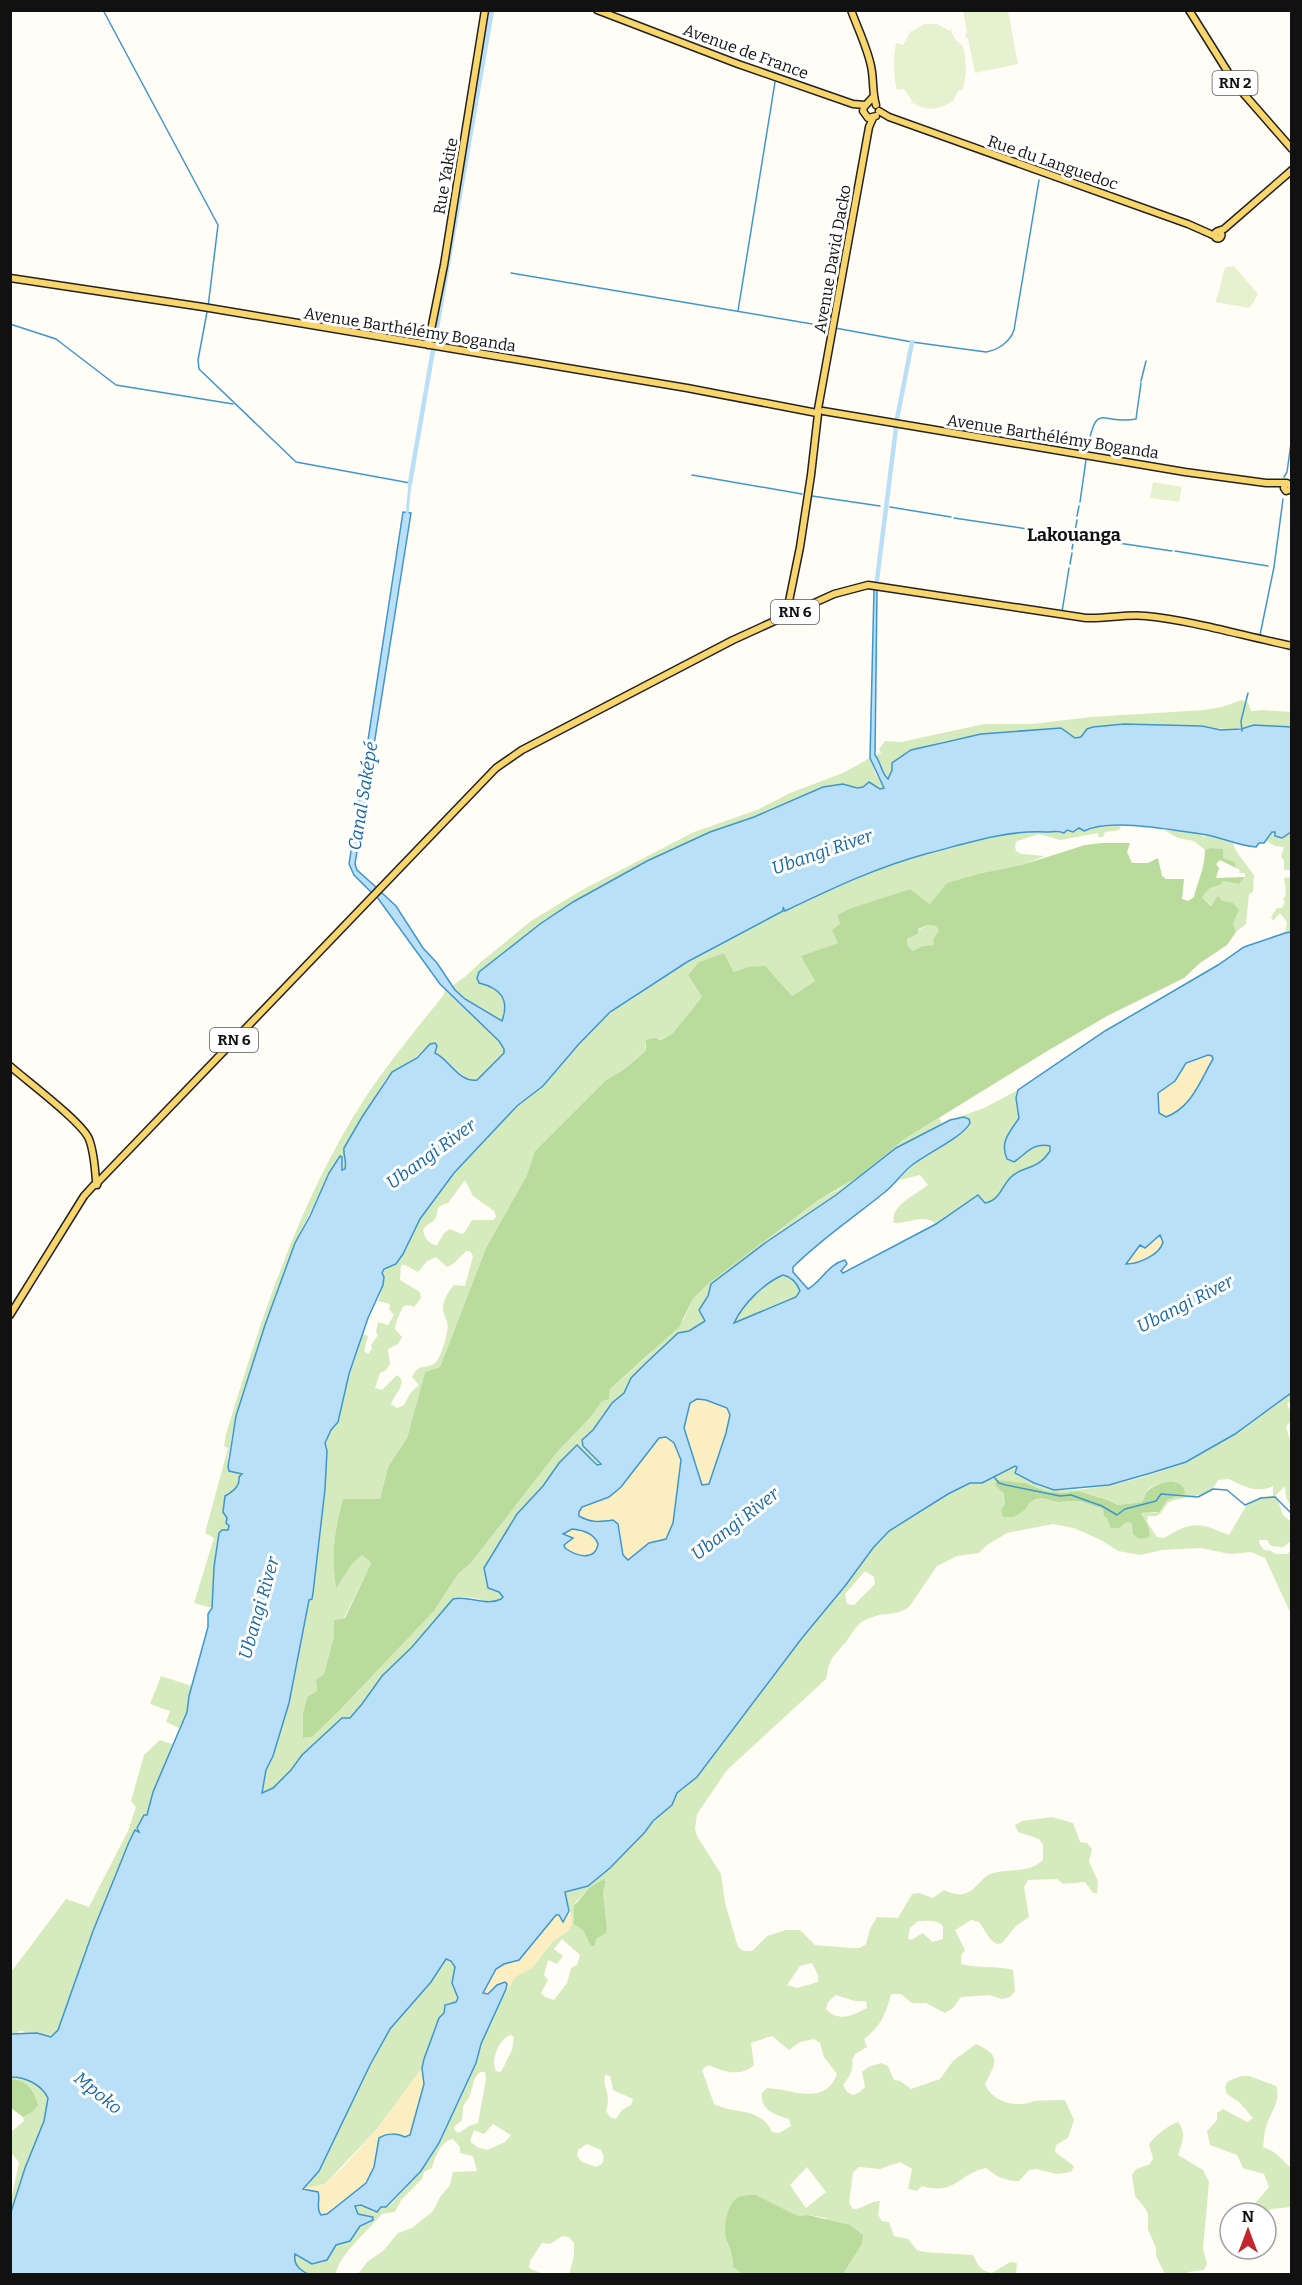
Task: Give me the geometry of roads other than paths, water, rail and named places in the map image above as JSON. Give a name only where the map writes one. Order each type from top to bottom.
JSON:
[{"type":"main road","name":"Rue Yakite","points":[[431,346],[485,10]]},
{"type":"main road","name":"Avenue de France","points":[[597,10],[738,64],[871,111]]},
{"type":"main road","name":"Avenue David Dacko","points":[[786,616],[873,97],[870,61],[851,10]]},
{"type":"main road","name":"RN 2","points":[[1189,10],[1236,85],[1292,149]]},
{"type":"main road","name":"Rue du Languedoc","points":[[871,111],[1208,232],[1219,232],[1292,170]]},
{"type":"main road","name":"Avenue Barthélémy Boganda","points":[[10,278],[208,308],[687,388],[805,410],[1290,487]]},
{"type":"main road","name":"RN 6","points":[[10,1316],[84,1196],[96,1182],[504,762],[733,640],[834,594],[868,585],[1086,618],[1101,619],[1135,615],[1163,618],[1292,646]]},
{"type":"main road","points":[[790,599],[793,606],[801,609]]},
{"type":"main road","points":[[10,1066],[87,1135],[94,1159],[96,1182]]},
{"type":"water","points":[[403,512],[411,513],[355,864],[357,870],[377,888],[372,893],[354,875],[349,864]]},
{"type":"water","points":[[874,590],[877,590],[875,755],[888,779],[892,763],[911,750],[981,734],[1061,728],[1075,738],[1081,737],[1087,729],[1093,727],[1124,724],[1202,726],[1221,730],[1241,729],[1254,725],[1291,727],[1291,832],[1282,838],[1275,836],[1275,832],[1272,832],[1264,843],[1259,843],[1256,847],[1207,835],[1145,826],[1111,825],[1084,831],[1079,828],[1073,832],[1067,830],[1064,833],[1058,831],[1016,833],[958,845],[873,871],[785,911],[783,907],[783,911],[687,962],[610,1012],[543,1086],[517,1106],[454,1173],[420,1219],[396,1264],[384,1269],[382,1273],[383,1285],[368,1318],[349,1374],[338,1422],[325,1443],[327,1451],[325,1489],[312,1599],[309,1600],[289,1703],[273,1756],[266,1770],[262,1793],[273,1788],[302,1755],[342,1718],[350,1718],[382,1676],[412,1647],[453,1599],[466,1598],[490,1602],[503,1597],[499,1592],[488,1588],[484,1568],[517,1514],[577,1445],[597,1465],[601,1464],[583,1446],[582,1440],[593,1430],[612,1403],[624,1393],[631,1378],[646,1363],[678,1333],[689,1331],[705,1321],[699,1310],[708,1296],[711,1284],[765,1243],[836,1195],[896,1148],[950,1120],[964,1117],[969,1119],[970,1123],[952,1140],[911,1166],[885,1192],[804,1257],[793,1267],[793,1272],[808,1289],[839,1262],[845,1260],[847,1264],[841,1271],[843,1273],[936,1224],[978,1195],[985,1203],[994,1199],[1011,1177],[1040,1162],[1050,1151],[1050,1146],[1044,1145],[1030,1150],[1014,1162],[1007,1159],[1005,1142],[1019,1118],[1016,1098],[1018,1090],[1105,1031],[1218,965],[1244,947],[1291,932],[1291,1393],[1235,1434],[1186,1462],[1109,1485],[1054,1490],[1015,1473],[1017,1467],[1015,1466],[982,1483],[970,1483],[948,1494],[889,1531],[802,1638],[697,1777],[677,1793],[672,1805],[653,1821],[610,1868],[588,1886],[565,1892],[569,1911],[563,1922],[559,1915],[556,1915],[519,1960],[496,1969],[483,1993],[488,1994],[497,1985],[505,1982],[506,1989],[481,2044],[476,2063],[439,2143],[421,2171],[386,2207],[381,2207],[377,2212],[361,2205],[355,2206],[358,2214],[373,2217],[373,2220],[360,2226],[350,2241],[336,2245],[327,2260],[312,2264],[295,2254],[298,2267],[308,2274],[11,2274],[10,2215],[25,2168],[44,2121],[48,2098],[32,2082],[11,2077],[11,2034],[37,2033],[51,2037],[58,2030],[93,1931],[129,1842],[135,1830],[139,1832],[137,1828],[144,1815],[147,1815],[153,1792],[187,1712],[189,1696],[208,1627],[208,1614],[212,1608],[214,1567],[219,1533],[222,1530],[228,1530],[229,1526],[223,1512],[225,1496],[237,1486],[242,1474],[229,1471],[228,1467],[236,1416],[265,1325],[295,1243],[329,1173],[340,1156],[342,1157],[342,1170],[345,1169],[344,1148],[392,1072],[417,1058],[430,1044],[435,1043],[437,1046],[435,1053],[465,1078],[477,1080],[504,1053],[499,1041],[440,984],[377,897],[381,892],[396,906],[423,948],[437,963],[455,990],[465,999],[502,1021],[504,1001],[498,991],[479,983],[477,978],[479,972],[540,924],[573,902],[647,861],[710,832],[754,817],[823,787],[843,784],[857,788],[869,782],[880,789],[884,788],[870,758]],"holes":[[[1208,1055],[1213,1059],[1189,1100],[1175,1113],[1166,1117],[1159,1113],[1158,1093],[1175,1081],[1186,1063]],[[1160,1235],[1163,1242],[1158,1251],[1148,1258],[1126,1264],[1140,1245],[1145,1248]],[[783,1275],[794,1281],[800,1291],[796,1297],[734,1323],[748,1302],[769,1283]],[[697,1399],[727,1408],[730,1415],[726,1433],[709,1484],[702,1485],[684,1428],[690,1403]],[[666,1437],[674,1443],[681,1460],[673,1523],[666,1539],[649,1543],[628,1560],[623,1555],[618,1524],[613,1520],[596,1521],[579,1516],[582,1507],[609,1497],[621,1487],[659,1438]],[[572,1529],[588,1533],[598,1544],[596,1550],[584,1556],[569,1551],[564,1545],[573,1538],[563,1534]],[[446,1959],[451,1961],[455,1967],[452,1983],[458,1998],[456,2002],[445,2005],[444,2013],[439,2018],[424,2059],[422,2068],[424,2084],[410,2135],[405,2137],[389,2134],[379,2138],[374,2167],[366,2183],[327,2214],[321,2215],[318,2209],[318,2192],[303,2189],[319,2171],[390,2029],[431,1982]]]},
{"type":"waterway","points":[[103,10],[218,225],[208,307]]},
{"type":"waterway","points":[[410,483],[492,10]]},
{"type":"waterway","points":[[738,311],[775,82]]},
{"type":"waterway","points":[[835,328],[986,352],[1003,345],[1014,330],[1039,180]]},
{"type":"waterway","points":[[511,273],[830,327]]},
{"type":"waterway","points":[[207,312],[198,360],[199,369],[296,462],[410,483]]},
{"type":"waterway","points":[[10,324],[56,339],[116,385],[233,404]]},
{"type":"waterway","points":[[897,419],[912,342]]},
{"type":"waterway","points":[[1141,381],[1146,361]]},
{"type":"waterway","points":[[1087,451],[1094,425],[1098,419],[1136,419],[1141,383]]},
{"type":"waterway","points":[[877,580],[896,428]]},
{"type":"waterway","points":[[1284,477],[1287,472],[1292,436]]},
{"type":"waterway","points":[[1080,502],[1086,460]]},
{"type":"waterway","points":[[692,475],[802,494]]},
{"type":"waterway","name":"Canal Saképé","points":[[407,514],[410,483]]},
{"type":"waterway","points":[[812,496],[880,506]]},
{"type":"waterway","points":[[1260,635],[1274,567],[1283,499]]},
{"type":"waterway","points":[[1077,516],[1079,506]]},
{"type":"waterway","points":[[890,507],[951,517]]},
{"type":"waterway","points":[[954,518],[1069,535]]},
{"type":"waterway","points":[[1075,531],[1077,520]]},
{"type":"waterway","points":[[1078,537],[1172,551]]},
{"type":"waterway","points":[[1072,549],[1074,538]]},
{"type":"waterway","points":[[1175,551],[1268,566]]},
{"type":"waterway","points":[[1070,564],[1072,553]]},
{"type":"waterway","points":[[1062,612],[1069,568]]},
{"type":"waterway","points":[[1242,731],[1241,721],[1248,693]]},
{"type":"waterway","points":[[994,1477],[999,1483],[1006,1485],[1060,1496],[1071,1495],[1102,1506],[1117,1515],[1125,1509],[1156,1501],[1161,1494],[1198,1497],[1213,1489],[1227,1490],[1245,1505],[1261,1498],[1275,1497],[1292,1514]]},
{"type":"district","name":"Lakouanga","points":[[1074,535]]},
{"type":"water label","name":"Ubangi River","points":[[822,852]]},
{"type":"water label","name":"Ubangi River","points":[[431,1154]]},
{"type":"water label","name":"Ubangi River","points":[[1185,1304]]},
{"type":"water label","name":"Ubangi River","points":[[735,1524]]},
{"type":"water label","name":"Ubangi River","points":[[259,1608]]},
{"type":"water label","name":"Mpoko","points":[[98,2093]]}]
